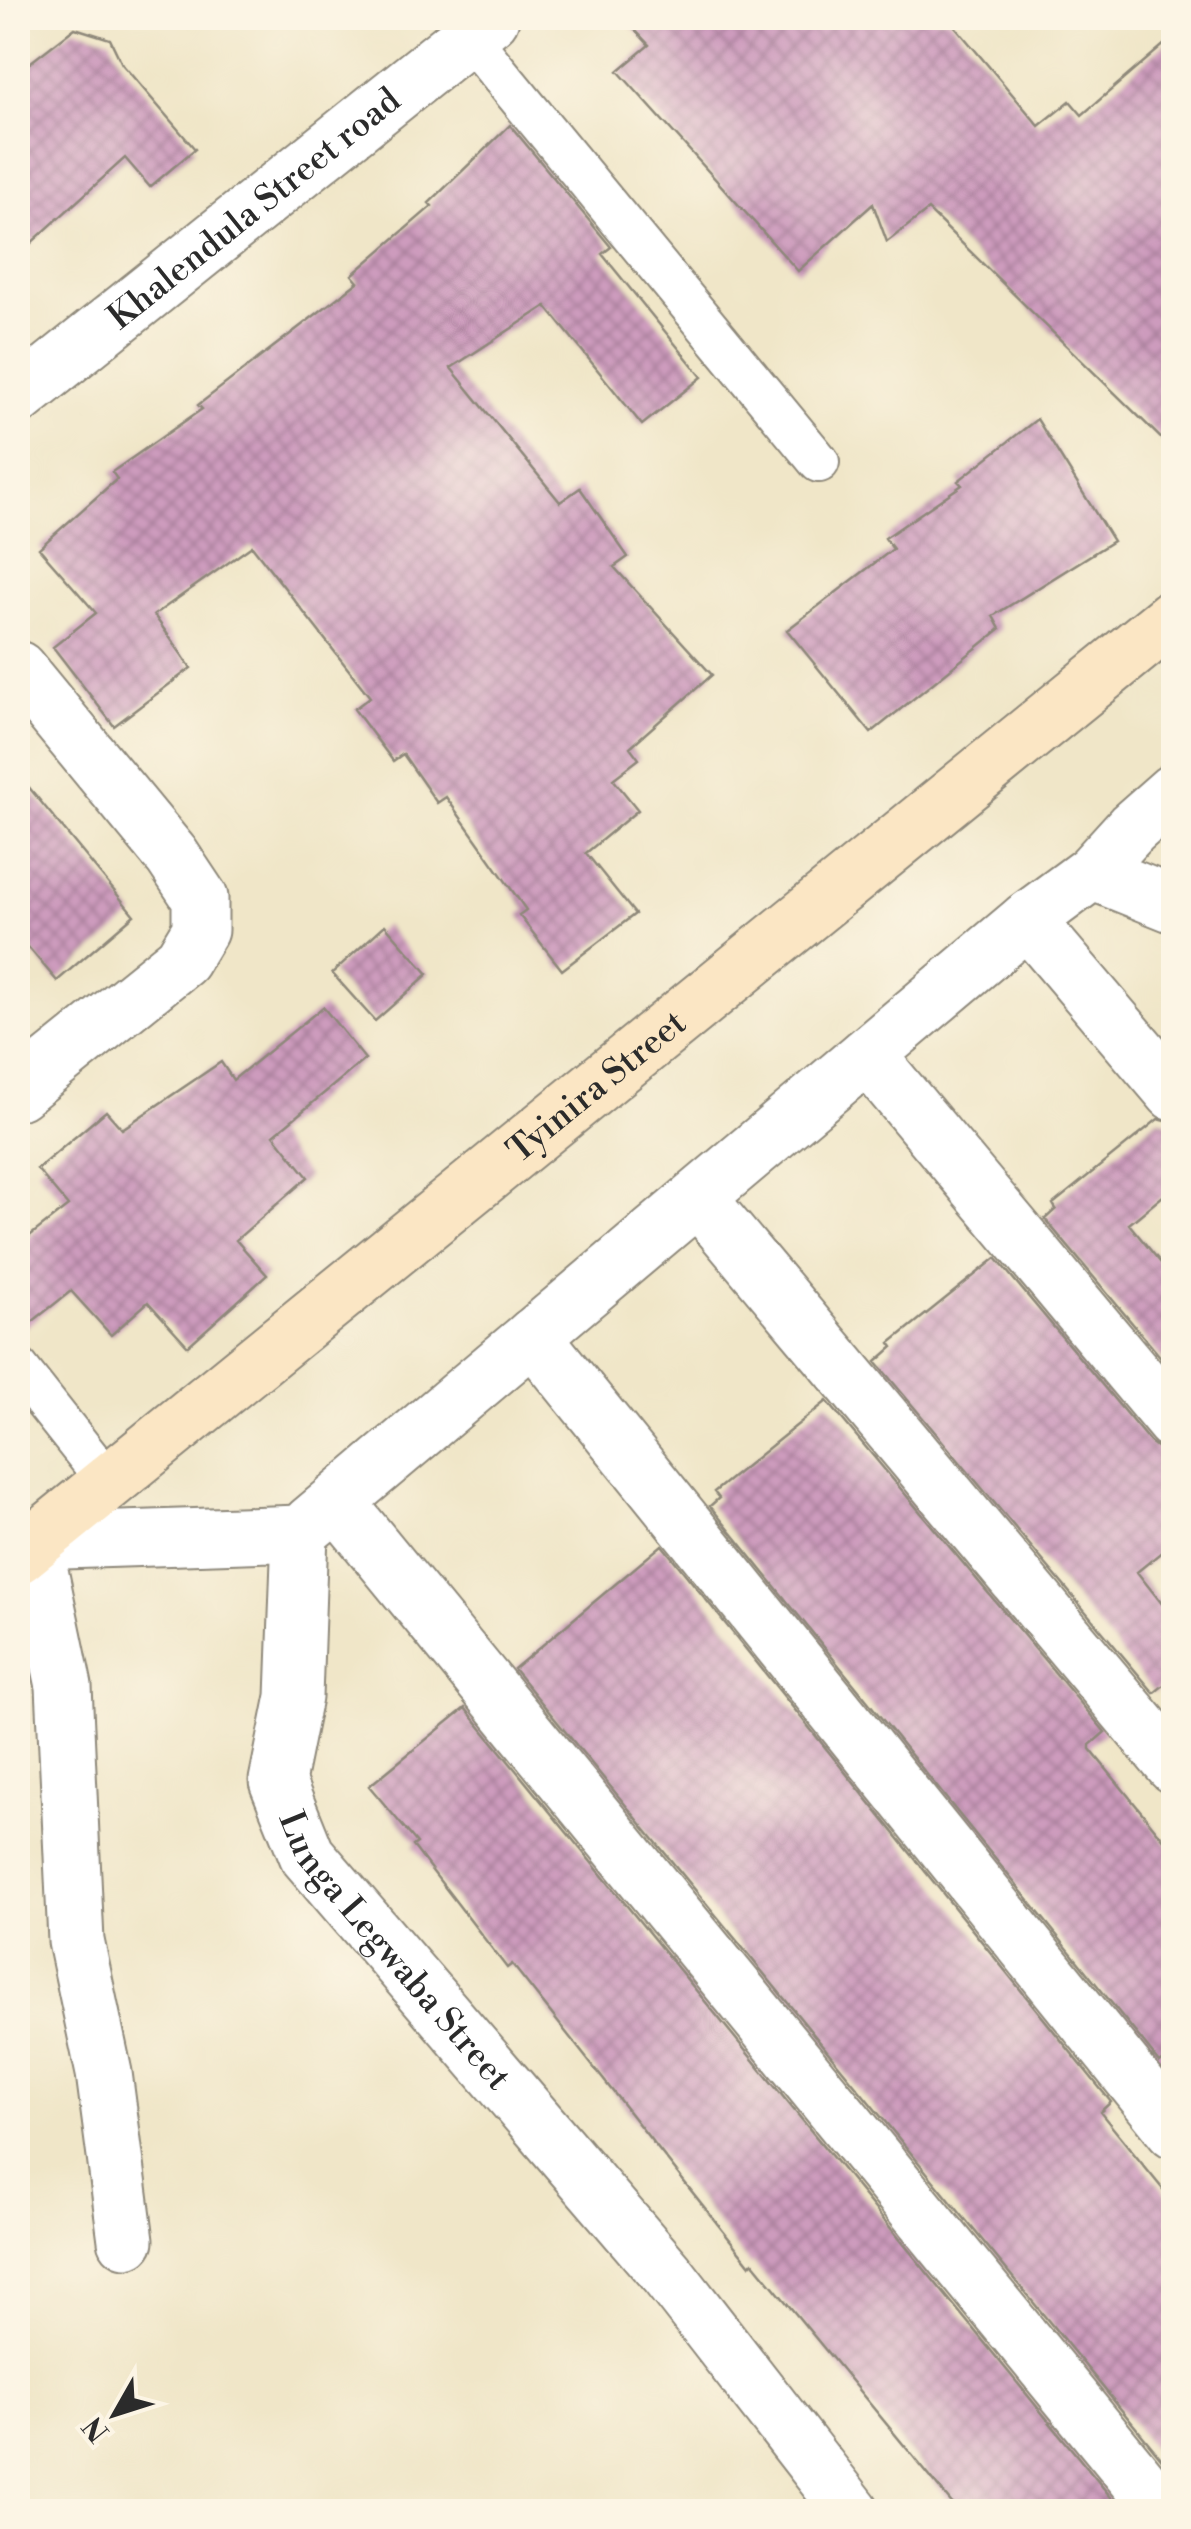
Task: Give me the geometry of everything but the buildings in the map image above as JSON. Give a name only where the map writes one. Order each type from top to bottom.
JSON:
[{"type":"street","name":"Khalendula Street road","points":[[18,397],[479,27]]},
{"type":"street","name":"Tyinira Street","points":[[26,1549],[1174,616]]},
{"type":"street","points":[[18,669],[172,856],[200,898],[200,930],[182,960],[18,1092]]},
{"type":"street","points":[[126,2240],[104,2072],[76,1941],[64,1686],[26,1549],[318,1517],[1026,920],[1092,872],[1132,828],[1174,791]]},
{"type":"street","points":[[1092,872],[1174,905]]},
{"type":"street","points":[[1026,920],[1174,1093]]},
{"type":"street","points":[[866,1055],[1174,1422]]},
{"type":"street","points":[[698,1198],[1174,1766]]},
{"type":"street","points":[[534,1336],[1174,2130]]},
{"type":"street","points":[[318,1517],[1164,2512]]},
{"type":"street","name":"Lunga Legwaba Street","points":[[318,1517],[294,1697],[277,1781],[307,1855],[667,2274],[852,2512]]},
{"type":"lane","points":[[479,27],[819,462]]},
{"type":"lane","points":[[18,1368],[108,1482]]}]
